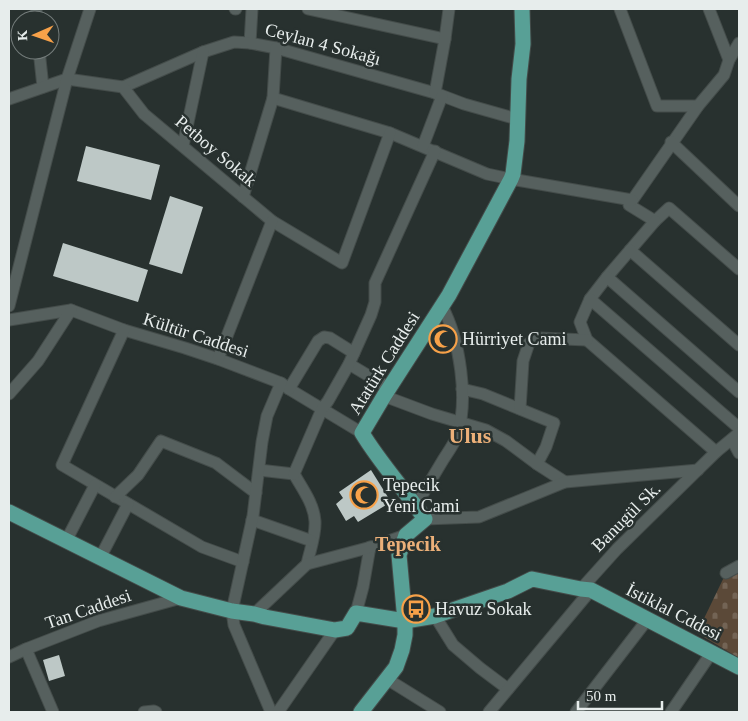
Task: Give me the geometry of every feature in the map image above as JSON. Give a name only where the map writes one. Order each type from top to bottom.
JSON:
[{"type":"main road","name":"Atatürk Caddesi","points":[[425,519],[370,447],[362,433],[449,296],[513,174],[523,44],[522,9]]},
{"type":"main road","points":[[9,512],[181,598],[232,612],[254,614],[335,630],[347,628],[356,613]]},
{"type":"main road","points":[[362,712],[396,667],[402,650],[405,621],[399,554],[406,535],[425,519]]},
{"type":"main road","points":[[9,521],[64,541]]},
{"type":"main road","name":"İstiklal Cddesi","points":[[356,613],[405,621],[435,616],[508,591],[532,579],[586,590],[739,667]]},
{"type":"street","points":[[9,306],[67,78],[92,9]]},
{"type":"street","points":[[250,43],[252,9]]},
{"type":"street","points":[[308,9],[446,39]]},
{"type":"street","points":[[423,146],[438,94],[449,9]]},
{"type":"street","points":[[620,9],[657,106],[698,106]]},
{"type":"street","points":[[709,9],[729,60]]},
{"type":"street","name":"Ceylan 4 Sokağı","points":[[123,87],[203,52],[234,42],[250,43],[276,48],[438,94],[464,104],[517,119]]},
{"type":"street","points":[[630,202],[671,142],[724,75],[729,60],[739,43]]},
{"type":"street","points":[[243,197],[273,98],[276,48]]},
{"type":"street","points":[[183,146],[203,52]]},
{"type":"street","points":[[40,60],[43,87]]},
{"type":"street","points":[[9,99],[67,78],[123,87]]},
{"type":"street","name":"Petboy Sokak","points":[[123,87],[144,114],[272,221],[342,262],[390,133]]},
{"type":"street","points":[[273,98],[390,133],[487,174],[630,202],[655,221]]},
{"type":"street","points":[[671,142],[739,206]]},
{"type":"street","points":[[294,474],[322,409],[352,358],[372,315],[375,302],[375,282],[435,151]]},
{"type":"street","points":[[716,452],[587,340],[580,322],[590,299],[606,277],[655,221],[669,208],[739,269]]},
{"type":"street","points":[[218,359],[272,221]]},
{"type":"street","points":[[630,250],[739,345]]},
{"type":"street","points":[[606,277],[739,392]]},
{"type":"street","points":[[590,299],[739,428]]},
{"type":"street","points":[[416,506],[456,437],[463,400],[454,332],[442,306]]},
{"type":"street","points":[[9,394],[38,361],[70,310]]},
{"type":"street","name":"Kültür Caddesi","points":[[9,320],[70,310],[124,330],[218,359],[285,386],[362,433]]},
{"type":"street","points":[[124,330],[62,465],[202,547],[243,562]]},
{"type":"street","points":[[271,712],[234,625],[232,612],[252,520],[267,416],[285,386],[318,341],[324,337],[330,338],[387,392],[432,414],[495,434],[564,482]]},
{"type":"street","points":[[520,408],[523,361],[529,343],[539,338],[587,340]]},
{"type":"street","points":[[462,389],[483,394],[554,423],[546,447],[537,464]]},
{"type":"street","points":[[736,436],[739,454]]},
{"type":"street","name":"Banugül Sk.","points":[[489,712],[617,549],[716,452],[736,436]]},
{"type":"street","points":[[100,558],[121,500],[161,440],[216,463],[256,493]]},
{"type":"street","points":[[258,470],[294,474]]},
{"type":"street","points":[[425,519],[479,517],[564,482],[698,470]]},
{"type":"street","points":[[294,474],[310,504],[315,520],[307,564]]},
{"type":"street","points":[[64,541],[95,485]]},
{"type":"street","points":[[252,520],[312,541]]},
{"type":"street","points":[[254,614],[307,564],[406,535]]},
{"type":"street","points":[[356,613],[370,547]]},
{"type":"street","points":[[726,572],[739,566]]},
{"type":"street","name":"Tan Caddesi","points":[[9,657],[98,622],[181,598]]},
{"type":"street","points":[[435,616],[453,644],[508,689]]},
{"type":"street","points":[[576,712],[647,620]]},
{"type":"street","points":[[278,712],[335,630]]},
{"type":"street","points":[[26,649],[53,712]]},
{"type":"street","points":[[671,712],[712,652]]},
{"type":"street","points":[[387,679],[440,712]]},
{"type":"street","points":[[144,712],[156,712]]},
{"type":"green space","points":[[739,566],[739,658],[697,633],[726,573]]},
{"type":"building","points":[[86,146],[160,165],[151,200],[77,181]]},
{"type":"building","points":[[170,196],[203,207],[182,274],[149,264]]},
{"type":"building","points":[[63,243],[148,270],[138,302],[53,276]]},
{"type":"building","name":"Hürriyet Cami","points":[[443,327],[450,350],[438,348],[434,335]]},
{"type":"building","name":"Tepecik Yeni Cami","points":[[371,470],[391,502],[358,522],[354,516],[346,521],[336,504],[343,498],[339,492]]},
{"type":"building","points":[[59,655],[65,676],[49,681],[43,660]]},
{"type":"place","name":"Hürriyet Cami","points":[[443,339]]},
{"type":"place","name":"Tepecik Yeni Cami","points":[[364,495]]},
{"type":"place","name":"Havuz Sokak","points":[[416,609]]},
{"type":"district","name":"Ulus","points":[[470,435]]},
{"type":"district","name":"Tepecik","points":[[408,544]]}]
